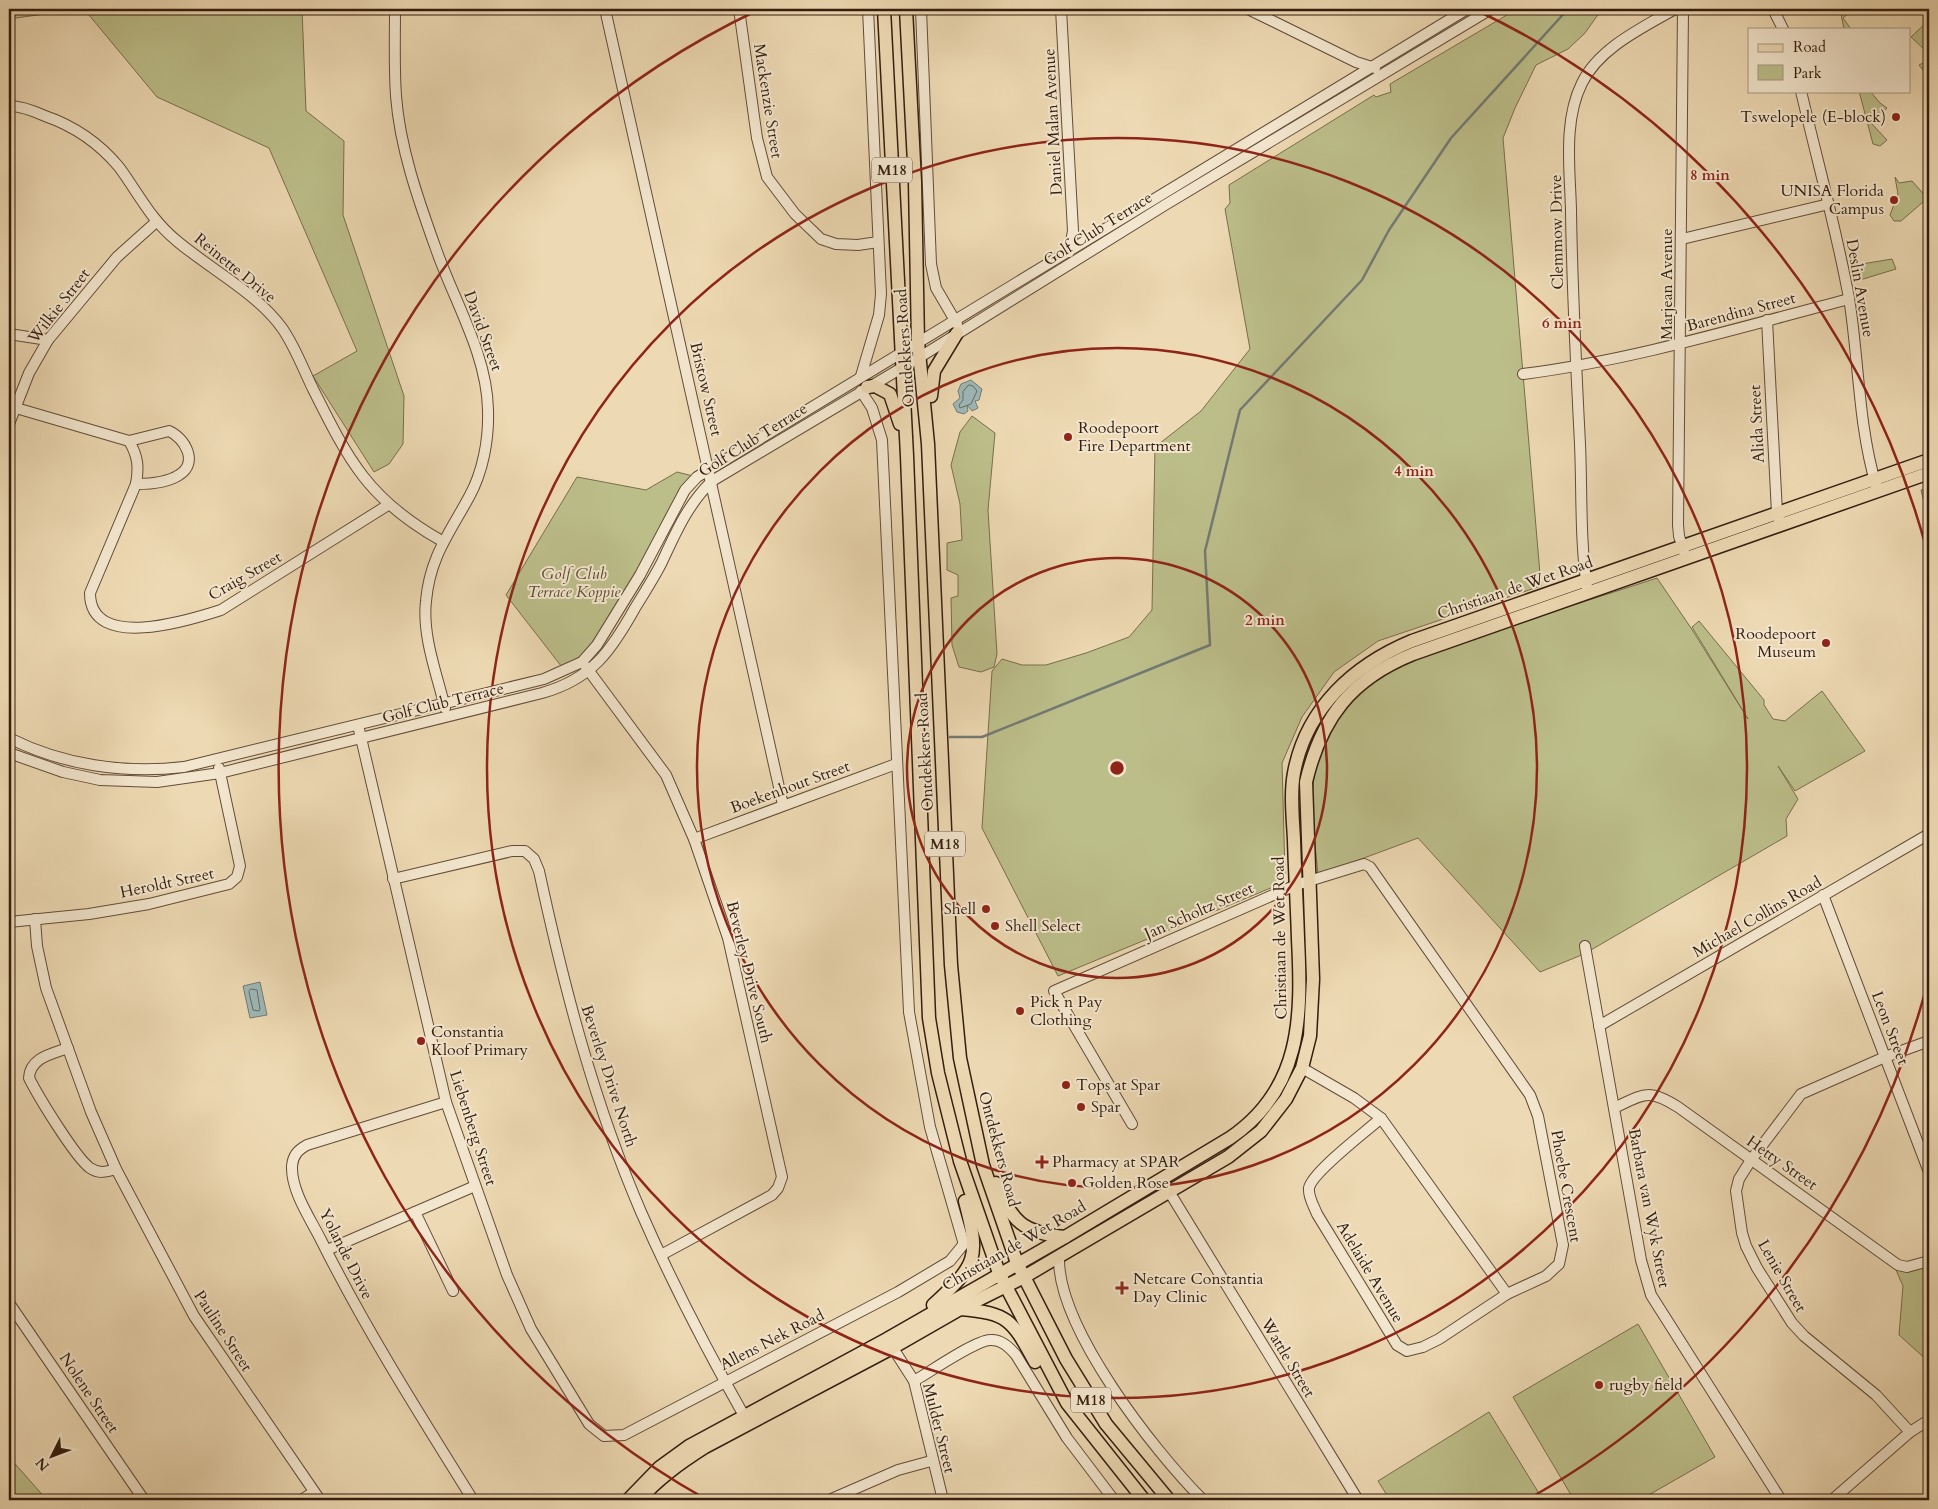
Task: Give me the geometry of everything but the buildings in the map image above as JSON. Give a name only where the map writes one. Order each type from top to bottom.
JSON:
[{"type":"main road","name":"Ontdekkers Road","points":[[884,9],[908,456],[929,1018],[938,1073],[960,1161],[1005,1287],[1067,1403],[1144,1500]]},
{"type":"main road","name":"Ontdekkers Road","points":[[906,9],[915,182],[918,342],[928,444],[951,965],[960,1058],[978,1144],[997,1208],[1017,1263],[1066,1359],[1106,1424],[1170,1500]]},
{"type":"main road","points":[[928,444],[934,371],[959,332]]},
{"type":"main road","points":[[863,384],[887,390],[892,397],[908,456]]},
{"type":"main road","name":"Christiaan de Wet Road","points":[[1876,486],[1929,460]]},
{"type":"main road","name":"Christiaan de Wet Road","points":[[889,1343],[915,1322],[1017,1263],[1165,1185],[1228,1157],[1261,1131],[1286,1100],[1302,1068],[1310,1036],[1313,1011],[1302,884],[1292,806],[1294,773],[1306,735],[1320,710],[1353,673],[1392,649],[1587,587],[1876,486],[1929,473]]},
{"type":"main road","name":"Christiaan de Wet Road","points":[[628,1500],[660,1467],[689,1446],[746,1420],[889,1343],[1005,1287],[1059,1257],[1245,1128],[1274,1094],[1287,1069],[1294,1048],[1299,1025],[1302,884]]},
{"type":"main road","points":[[915,1322],[960,1279],[974,1251],[972,1227],[941,1110],[938,1073]]},
{"type":"main road","points":[[978,1144],[1014,1218],[1037,1232],[1065,1237]]},
{"type":"main road","points":[[960,1309],[992,1312],[1009,1321],[1022,1336],[1044,1376],[1067,1403]]},
{"type":"main road","name":"Christiaan de Wet Road","points":[[639,1500],[654,1483],[677,1465],[746,1420]]},
{"type":"street","name":"David Street","points":[[395,9],[396,97],[409,168],[436,250],[478,358],[485,380],[488,409],[487,432],[478,477],[469,497],[442,541],[430,573],[425,602],[428,638],[447,717]]},
{"type":"street","name":"Bristow Street","points":[[605,9],[783,805]]},
{"type":"street","name":"Mackenzie Street","points":[[739,9],[757,138],[767,177],[794,214],[821,239],[836,244],[858,245],[878,242]]},
{"type":"street","name":"Ontdekkers Road","points":[[868,9],[881,301],[863,384],[882,440],[909,1012],[930,1126],[963,1241],[963,1245],[957,1255],[933,1272]]},
{"type":"street","points":[[922,9],[931,264],[936,288],[959,332]]},
{"type":"street","name":"Daniel Malan Avenue","points":[[1061,9],[1075,239],[1083,256]]},
{"type":"street","points":[[1248,9],[1356,62],[1374,66],[1380,76]]},
{"type":"street","name":"Golf Club Terrace","points":[[1075,239],[1374,66],[1467,9]]},
{"type":"street","name":"Golf Club Terrace","points":[[9,738],[56,757],[113,768],[166,769],[217,759],[544,679],[582,662],[597,645],[616,617],[685,490],[697,477],[863,384],[920,357],[1072,262],[1491,9]]},
{"type":"street","name":"Clemmow Drive","points":[[1587,587],[1576,367],[1570,149],[1574,100],[1582,82],[1598,62],[1626,38],[1675,9]]},
{"type":"street","name":"Marjean Avenue","points":[[1683,9],[1678,525],[1684,552]]},
{"type":"street","points":[[1772,9],[1782,28]]},
{"type":"street","name":"Deslin Avenue","points":[[1801,92],[1829,204],[1849,299],[1865,439],[1876,486]]},
{"type":"street","name":"Reinette Drive","points":[[9,106],[40,114],[86,136],[118,167],[156,222],[178,242],[263,307],[282,328],[344,451],[372,489],[388,505],[420,529],[442,541]]},
{"type":"street","points":[[1682,238],[1829,204]]},
{"type":"street","name":"Wilkie Street","points":[[9,424],[29,373],[48,340],[117,257],[156,222]]},
{"type":"street","name":"Daniel Malan Avenue","points":[[1068,249],[1075,239]]},
{"type":"street","name":"Golf Club Terrace","points":[[9,753],[63,772],[100,780],[157,782],[220,774],[558,689],[570,684],[589,671],[606,655],[658,569],[687,509],[712,481],[863,384],[902,352],[1068,249]]},
{"type":"street","points":[[1068,249],[1072,262]]},
{"type":"street","name":"Barendina Street","points":[[1523,374],[1576,367],[1681,343],[1849,299]]},
{"type":"street","name":"Alida Street","points":[[1767,320],[1779,519]]},
{"type":"street","points":[[9,334],[48,340]]},
{"type":"street","points":[[16,408],[129,441],[168,431],[183,441],[188,452],[185,470],[180,475],[151,484],[136,484]]},
{"type":"street","name":"Craig Street","points":[[129,441],[138,459],[136,484],[90,593],[90,601],[95,613],[103,620],[122,627],[148,627],[168,624],[221,610],[388,505]]},
{"type":"street","name":"Beverley Drive South","points":[[582,662],[666,775],[694,839],[728,938],[782,1177],[778,1188],[772,1195],[661,1255]]},
{"type":"street","name":"Liebenberg Street","points":[[358,725],[446,1102],[507,1275],[531,1329],[581,1412],[596,1432],[610,1437],[624,1435]]},
{"type":"street","name":"Heroldt Street","points":[[9,922],[89,914],[149,904],[230,884],[237,877],[240,866],[217,759]]},
{"type":"street","name":"Boekenhout Street","points":[[694,839],[896,764]]},
{"type":"street","name":"Michael Collins Road","points":[[1599,1026],[1929,834]]},
{"type":"street","name":"Beverley Drive North","points":[[393,879],[517,850],[525,851],[534,859],[539,871],[572,1012],[600,1102],[641,1212],[725,1382],[746,1420]]},
{"type":"street","name":"Phoebe Crescent","points":[[1358,865],[1364,864],[1370,867],[1525,1086],[1534,1104],[1562,1238],[1563,1254],[1559,1264],[1549,1274],[1507,1294]]},
{"type":"street","name":"Jan Scholtz Street","points":[[1132,1124],[1054,991],[1302,884],[1358,865]]},
{"type":"street","name":"Leon Street","points":[[1823,896],[1929,1172]]},
{"type":"street","name":"Pauline Street","points":[[35,919],[42,974],[68,1048],[116,1169],[194,1316],[317,1496]]},
{"type":"street","name":"Barbara van Wyk Street","points":[[1586,946],[1641,1260],[1650,1295],[1781,1500]]},
{"type":"street","name":"Lenie Street","points":[[1910,1432],[1876,1395],[1795,1327],[1757,1268],[1742,1233],[1736,1198],[1739,1180],[1751,1160],[1801,1094],[1817,1085],[1929,1041]]},
{"type":"street","points":[[68,1048],[39,1060],[32,1066],[29,1078],[60,1129],[86,1164],[99,1172],[116,1169]]},
{"type":"street","points":[[1302,1068],[1354,1098],[1381,1118],[1507,1294]]},
{"type":"street","name":"Hetty Street","points":[[1614,1108],[1646,1094],[1658,1095],[1678,1106],[1898,1265],[1907,1267],[1929,1261]]},
{"type":"street","name":"Yolande Drive","points":[[446,1102],[307,1145],[298,1151],[292,1166],[298,1193],[376,1344],[473,1500]]},
{"type":"street","name":"Adelaide Avenue","points":[[1381,1118],[1320,1172],[1309,1186],[1309,1194],[1317,1214],[1397,1345],[1407,1351],[1423,1347],[1439,1339],[1507,1294]]},
{"type":"street","name":"Wattle Street","points":[[1165,1185],[1358,1500]]},
{"type":"street","points":[[326,1250],[475,1186]]},
{"type":"street","points":[[415,1212],[453,1291]]},
{"type":"street","points":[[1059,1257],[1059,1270],[1065,1298],[1086,1341],[1122,1401],[1177,1473],[1203,1500]]},
{"type":"street","name":"Allens Nek Road","points":[[624,1435],[933,1272]]},
{"type":"street","name":"Nolene Street","points":[[9,1303],[144,1500]]},
{"type":"street","points":[[914,1381],[982,1342],[998,1341],[1008,1346],[1016,1355],[1066,1438],[1114,1500]]},
{"type":"street","name":"Mulder Street","points":[[889,1343],[914,1381],[931,1461],[943,1500]]},
{"type":"street","points":[[1832,1500],[1910,1432],[1929,1420]]},
{"type":"street","points":[[829,1500],[898,1470],[931,1461]]},
{"type":"street","points":[[301,1500],[317,1496]]},
{"type":"green space","points":[[9,9],[80,9],[9,19]]},
{"type":"green space","points":[[84,9],[302,9],[306,111],[344,141],[343,215],[404,396],[403,444],[389,464],[374,472],[313,376],[357,351],[269,148],[157,97]]},
{"type":"green space","points":[[1517,9],[1602,9],[1585,33],[1568,49],[1536,65],[1503,138],[1541,586],[1378,641],[1334,672],[1302,717],[1282,763],[1285,875],[1278,885],[1058,976],[982,828],[992,671],[1002,659],[1022,665],[1046,665],[1129,637],[1152,610],[1155,447],[1201,411],[1250,349],[1225,209],[1230,203],[1229,185],[1374,95],[1376,97],[1391,92],[1390,84]]},
{"type":"green space","points":[[1840,9],[1861,9],[1856,14],[1849,13],[1843,18],[1850,28],[1844,28]]},
{"type":"green space","points":[[1929,20],[1929,71],[1926,74],[1919,65],[1927,61],[1926,51],[1911,37]]},
{"type":"green space","points":[[1859,92],[1871,92],[1887,108],[1871,123],[1887,140],[1880,146],[1873,144]]},
{"type":"green space","points":[[1895,177],[1899,183],[1912,181],[1929,200],[1929,209],[1923,202],[1901,221],[1894,221],[1890,215],[1898,194]]},
{"type":"green space","points":[[1892,259],[1896,269],[1860,280],[1856,265]]},
{"type":"green space","points":[[972,416],[995,433],[988,510],[997,654],[994,667],[981,672],[959,667],[952,645],[951,598],[958,596],[958,575],[947,570],[947,543],[962,540],[960,504],[951,465],[960,432]]},
{"type":"green space","name":"Golf Club Terrace Koppie","points":[[677,472],[697,477],[597,645],[565,671],[506,595],[577,477],[646,490]]},
{"type":"green space","points":[[1929,487],[1929,522],[1921,490]]},
{"type":"green space","points":[[1657,578],[1748,719],[1692,627],[1699,621],[1764,700],[1764,705],[1773,719],[1785,721],[1822,691],[1865,751],[1795,791],[1778,766],[1798,799],[1786,819],[1787,836],[1584,954],[1540,972],[1418,838],[1318,875],[1313,808],[1314,775],[1317,759],[1321,743],[1335,717],[1354,695],[1378,677],[1405,662],[1434,650]]},
{"type":"green space","points":[[1929,1262],[1929,1362],[1899,1335],[1903,1286],[1896,1270]]},
{"type":"green space","points":[[1638,1324],[1715,1457],[1640,1500],[1574,1500],[1513,1397]]},
{"type":"green space","points":[[1489,1412],[1543,1500],[1390,1500],[1378,1481]]},
{"type":"green space","points":[[9,1457],[47,1500],[9,1500]]},
{"type":"water","points":[[971,380],[982,389],[979,400],[975,401],[978,408],[972,411],[967,405],[968,411],[964,414],[957,412],[953,404],[960,398],[958,391],[961,384]]},
{"type":"water","points":[[260,982],[267,1015],[250,1018],[243,986]]},
{"type":"waterway","points":[[950,737],[982,737],[1210,645],[1205,551],[1240,410],[1362,280],[1389,230],[1451,138],[1568,9]]},
{"type":"place","name":"Tswelopele (E-block)","points":[[1896,117]]},
{"type":"place","name":"UNISA Florida Campus","points":[[1894,200]]},
{"type":"place","name":"Roodepoort Fire Department","points":[[1068,437]]},
{"type":"place","name":"Roodepoort Museum","points":[[1826,643]]},
{"type":"place","name":"Shell","points":[[986,909]]},
{"type":"place","name":"Shell Select","points":[[995,926]]},
{"type":"place","name":"Pick n Pay Clothing","points":[[1020,1011]]},
{"type":"place","name":"Constantia Kloof Primary","points":[[421,1041]]},
{"type":"place","name":"Tops at Spar","points":[[1066,1085]]},
{"type":"place","name":"Spar","points":[[1081,1107]]},
{"type":"place","name":"Pharmacy at SPAR","points":[[1042,1162]]},
{"type":"place","name":"Golden Rose","points":[[1072,1183]]},
{"type":"place","name":"Netcare Constantia Day Clinic","points":[[1122,1288]]},
{"type":"place","name":"rugby field","points":[[1599,1385]]}]
